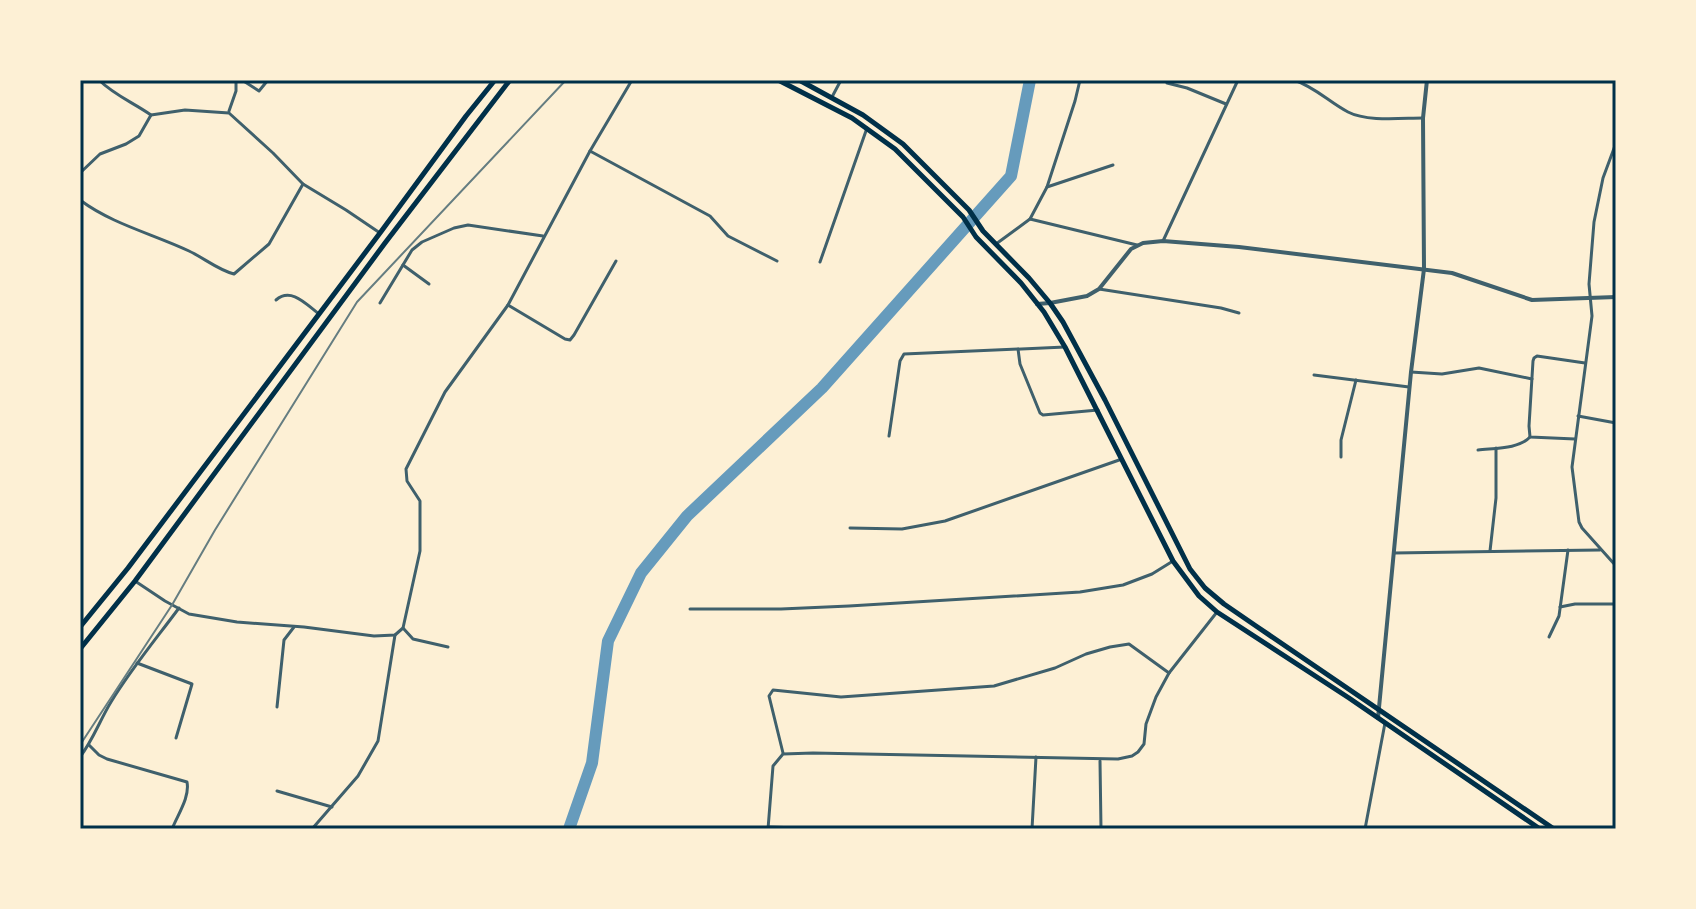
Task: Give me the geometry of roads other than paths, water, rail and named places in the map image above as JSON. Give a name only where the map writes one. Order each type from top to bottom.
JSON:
[{"type":"main road","points":[[80,627],[128,568],[495,80]]},
{"type":"main road","points":[[80,649],[135,581],[510,80]]},
{"type":"main road","points":[[778,80],[833,107],[898,151],[963,217],[976,237],[1021,283],[1065,347],[1173,561],[1199,596],[1217,612],[1540,829]]},
{"type":"main road","points":[[799,80],[863,115],[896,138],[969,210],[983,231],[1050,303],[1105,400],[1190,569],[1205,588],[1554,829]]},
{"type":"street","points":[[99,80],[108,89],[151,115],[185,110],[229,113],[303,184],[380,233]]},
{"type":"street","points":[[229,113],[236,80]]},
{"type":"street","points":[[242,80],[259,91],[268,80]]},
{"type":"street","points":[[135,581],[189,614],[374,636],[395,635],[403,628],[420,551],[420,501],[407,481],[406,469],[445,392],[508,305],[590,151],[632,80]]},
{"type":"street","points":[[832,97],[841,80]]},
{"type":"street","points":[[996,244],[1030,219],[1047,187],[1080,80]]},
{"type":"street","points":[[1163,241],[1238,80]]},
{"type":"street","points":[[1294,80],[1326,96],[1351,114],[1423,118]]},
{"type":"street","points":[[1378,718],[1409,387],[1424,269],[1423,118],[1427,80]]},
{"type":"street","points":[[1167,83],[1226,104]]},
{"type":"street","points":[[80,173],[100,154],[139,136],[151,115]]},
{"type":"street","points":[[820,262],[867,128]]},
{"type":"street","points":[[1616,143],[1603,178],[1594,222],[1589,284],[1592,316],[1572,467],[1579,522],[1616,566]]},
{"type":"street","points":[[590,151],[710,216],[728,236],[777,261]]},
{"type":"street","points":[[1047,187],[1113,165]]},
{"type":"street","points":[[80,200],[104,216],[190,251],[234,274],[269,244],[303,184]]},
{"type":"street","points":[[1030,219],[1137,245],[1163,241],[1239,247],[1424,269],[1462,276],[1532,300],[1616,297]]},
{"type":"street","points":[[380,303],[412,250],[422,242],[454,228],[468,225],[544,236]]},
{"type":"street","points":[[1037,304],[1083,298],[1099,289],[1137,245]]},
{"type":"street","points":[[508,305],[570,340],[616,261]]},
{"type":"street","points":[[403,265],[429,284]]},
{"type":"street","points":[[1099,289],[1239,313]]},
{"type":"street","points":[[276,300],[281,295],[289,294],[319,314]]},
{"type":"street","points":[[889,436],[900,361],[904,354],[1065,347]]},
{"type":"street","points":[[1018,349],[1020,364],[1040,413],[1098,410]]},
{"type":"street","points":[[1478,450],[1529,440],[1534,358],[1585,363]]},
{"type":"street","points":[[1411,372],[1442,374],[1479,368],[1532,379]]},
{"type":"street","points":[[1314,375],[1409,387]]},
{"type":"street","points":[[1341,457],[1341,440],[1356,380]]},
{"type":"street","points":[[1578,416],[1616,423]]},
{"type":"street","points":[[1530,437],[1575,439]]},
{"type":"street","points":[[1490,552],[1496,498],[1496,448]]},
{"type":"street","points":[[850,528],[902,529],[945,521],[1122,459]]},
{"type":"street","points":[[1549,637],[1557,622],[1568,550]]},
{"type":"street","points":[[1394,553],[1600,550]]},
{"type":"street","points":[[690,609],[781,609],[1080,592],[1123,585],[1152,574],[1173,561]]},
{"type":"street","points":[[1560,607],[1616,604]]},
{"type":"street","points":[[80,757],[110,703],[179,608]]},
{"type":"street","points":[[783,754],[1100,759],[1132,756],[1144,744],[1151,708],[1169,673],[1217,612]]},
{"type":"street","points":[[277,707],[284,640],[294,627]]},
{"type":"street","points":[[403,628],[413,639],[448,647]]},
{"type":"street","points":[[312,829],[358,776],[378,741],[395,635]]},
{"type":"street","points":[[783,754],[769,696],[773,690],[841,697],[994,686],[1098,651],[1129,644],[1169,673]]},
{"type":"street","points":[[137,663],[192,684],[176,738]]},
{"type":"street","points":[[1365,829],[1385,723]]},
{"type":"street","points":[[89,745],[107,759],[187,782],[187,797],[172,829]]},
{"type":"street","points":[[783,754],[773,766],[768,828],[832,829]]},
{"type":"street","points":[[1032,829],[1036,757]]},
{"type":"street","points":[[1100,759],[1101,829]]},
{"type":"street","points":[[277,791],[332,807]]},
{"type":"waterway","points":[[569,829],[592,763],[608,641],[641,573],[687,516],[822,388],[1011,176],[1030,80]]},
{"type":"railway","points":[[80,745],[172,605],[357,302],[566,80]]}]
